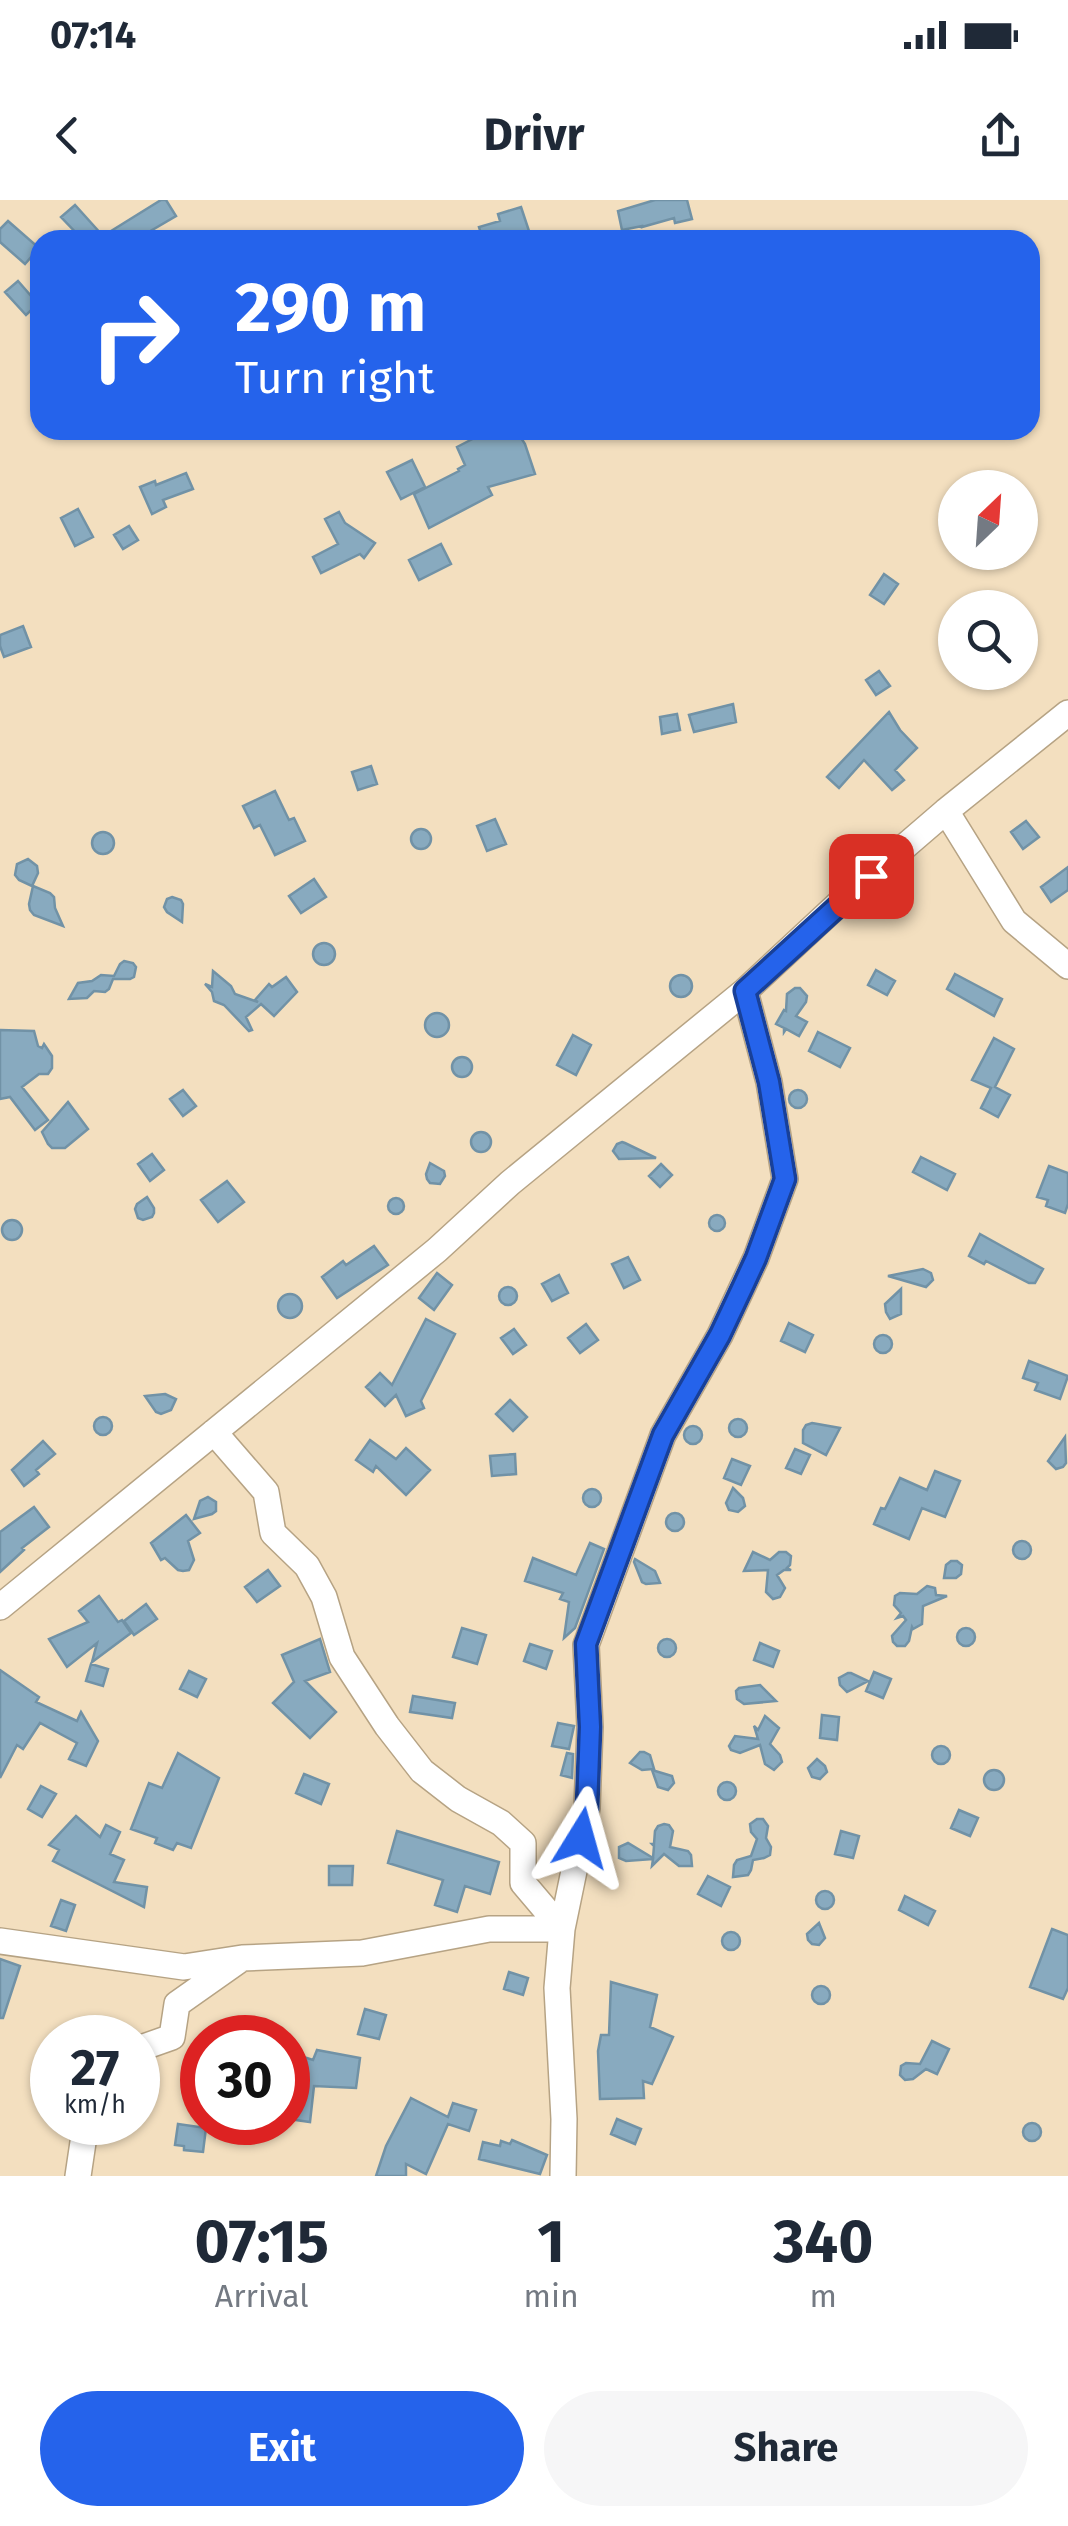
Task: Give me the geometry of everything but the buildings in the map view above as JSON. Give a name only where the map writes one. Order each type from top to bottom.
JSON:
[{"type":"street","points":[[0,1606],[437,1250],[510,1182],[745,991],[846,897],[1068,713]]},
{"type":"street","points":[[946,811],[1014,921],[1068,966]]},
{"type":"street","points":[[563,2176],[557,1988],[562,1928],[587,1808],[590,1727],[586,1644],[663,1435],[756,1258],[785,1179],[769,1082],[745,991]]},
{"type":"street","points":[[214,1432],[266,1492],[273,1532],[308,1566],[324,1597],[342,1656],[387,1726],[422,1772],[458,1799],[501,1823],[523,1844],[523,1883],[562,1928]]},
{"type":"street","points":[[0,1941],[184,1966],[242,1958],[362,1953],[489,1929],[562,1928]]},
{"type":"street","points":[[160,2041],[172,2037],[177,2004],[242,1958]]},
{"type":"street","points":[[78,2176],[83,2145]]},
{"type":"route","points":[[581,1838],[587,1808],[590,1727],[586,1644],[663,1435],[720,1335],[756,1258],[785,1179],[769,1082],[745,991],[871,876]]}]
